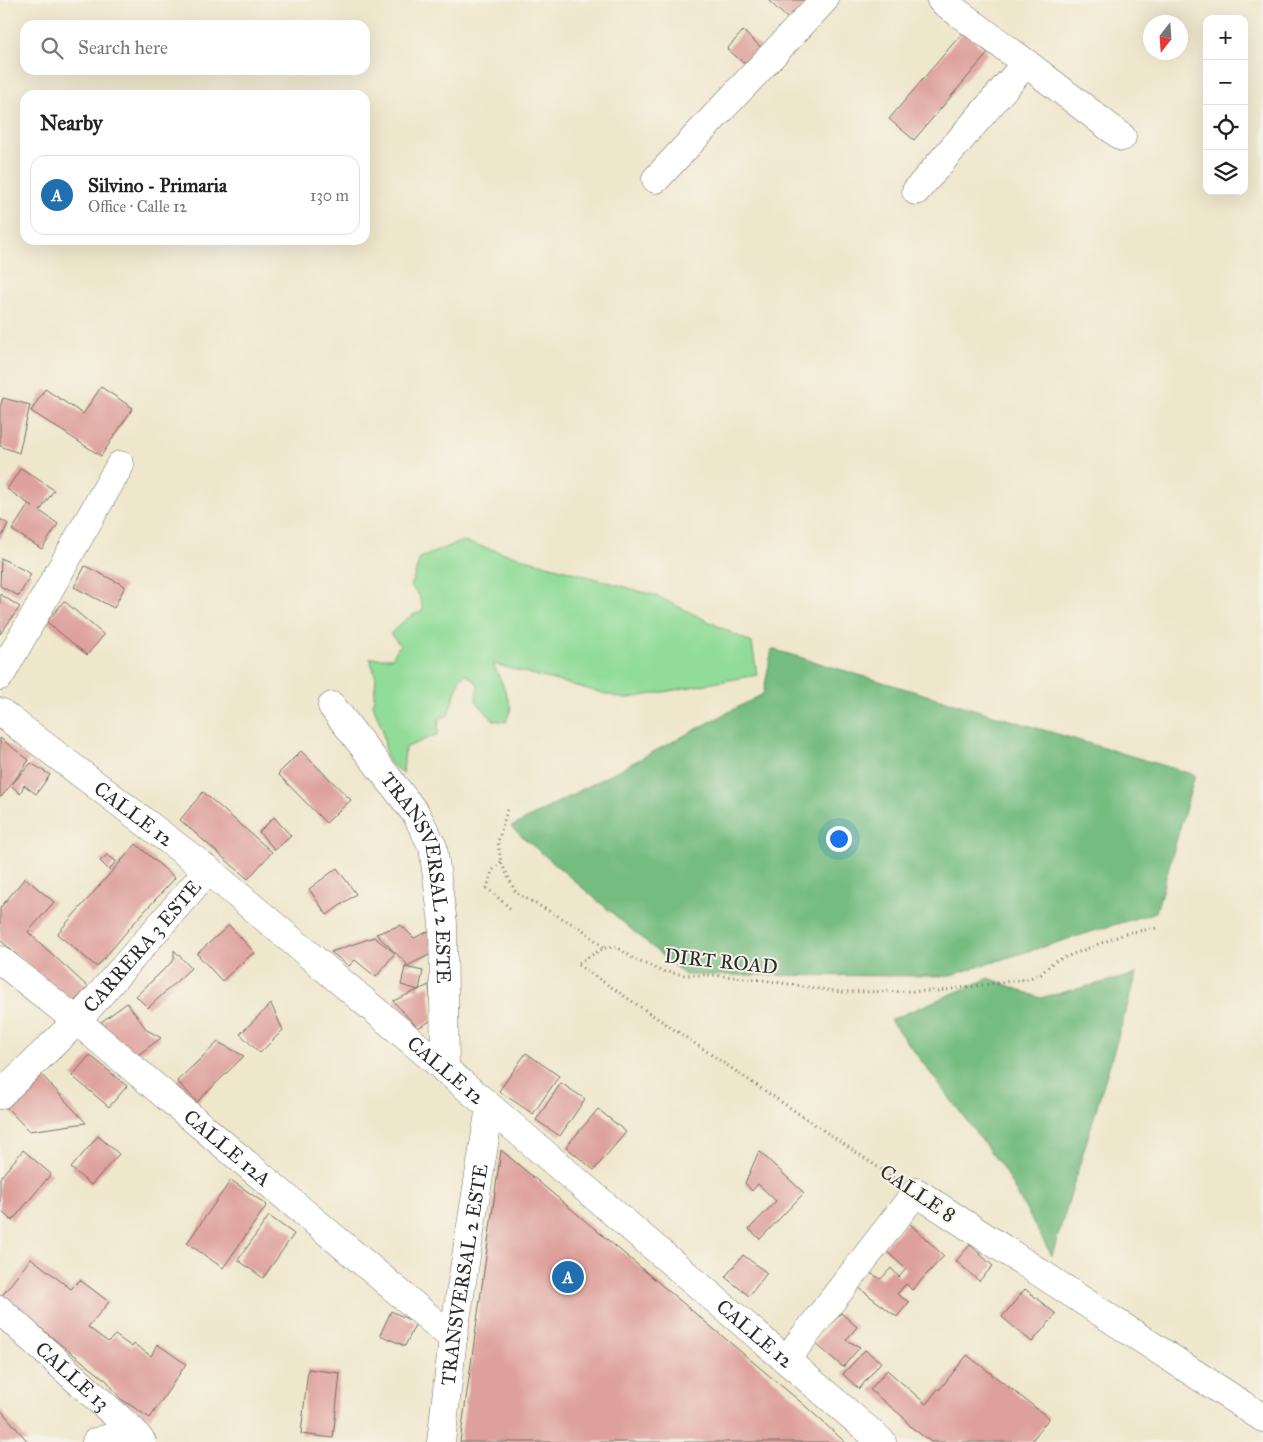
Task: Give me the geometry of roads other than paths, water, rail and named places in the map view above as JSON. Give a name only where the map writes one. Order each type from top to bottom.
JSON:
[{"type":"street","points":[[656,179],[824,0]]},
{"type":"street","points":[[941,0],[1122,137]]},
{"type":"street","points":[[916,191],[1026,63]]},
{"type":"street","points":[[0,676],[120,465]]},
{"type":"street","name":"TRANSVERSAL 2 ESTE","points":[[332,706],[416,814],[433,847],[443,923],[445,1070]]},
{"type":"street","name":"CALLE 12","points":[[0,712],[208,870],[490,1107],[882,1442]]},
{"type":"street","name":"CARRERA 3 ESTE","points":[[0,1095],[77,1021],[208,870]]},
{"type":"street","name":"CALLE 12A","points":[[0,960],[77,1021],[453,1338]]},
{"type":"street","name":"TRANSVERSAL 2 ESTE","points":[[441,1442],[453,1338],[490,1107]]},
{"type":"street","name":"CALLE 8","points":[[786,1360],[916,1192],[1263,1418]]},
{"type":"street","name":"CALLE 13","points":[[0,1310],[137,1436]]},
{"type":"street","points":[[96,1442],[137,1436]]},
{"type":"place","name":"Silvino - Primaria","points":[[568,1277]]}]
